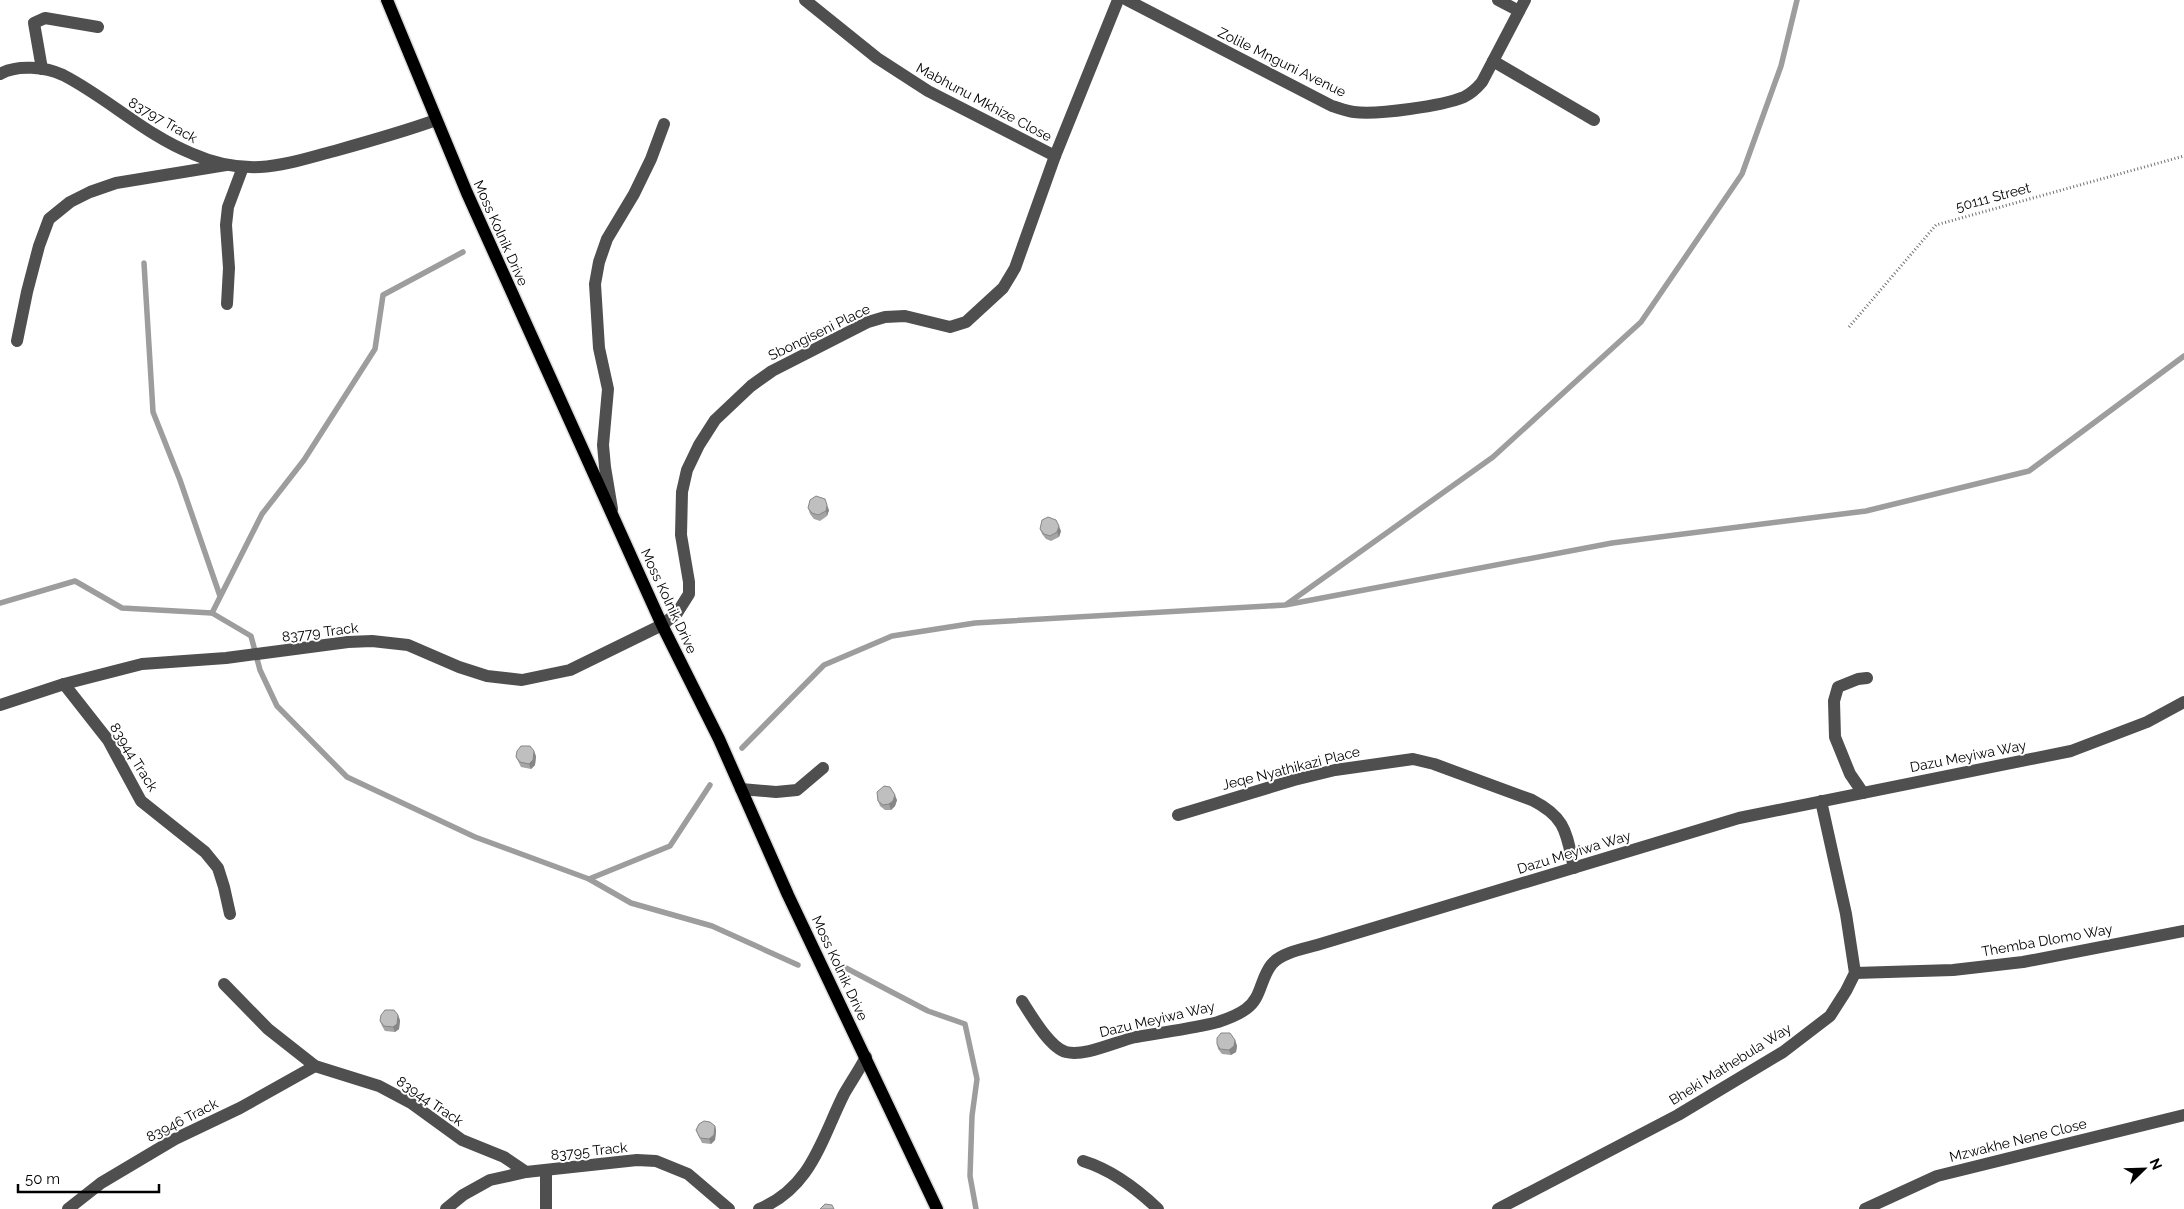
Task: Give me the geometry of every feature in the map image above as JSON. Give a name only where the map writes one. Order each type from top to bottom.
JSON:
[{"type":"main road","name":"Moss Kolnik Drive","points":[[387,0],[466,194],[662,625],[719,739],[937,1209]]},
{"type":"street","name":"Mabhunu Mkhize Close","points":[[805,0],[877,58],[928,91],[1055,156]]},
{"type":"street","name":"Sbongiseni Place","points":[[662,625],[677,612],[689,594],[689,582],[681,535],[682,492],[687,470],[699,445],[715,420],[744,392],[772,371],[868,322],[886,317],[905,316],[950,327],[966,322],[1004,288],[1015,268],[1055,156],[1118,0]]},
{"type":"street","name":"Zolile Mnguni Avenue","points":[[1128,0],[1332,106],[1353,112],[1378,112],[1422,107],[1463,97],[1474,91],[1482,82],[1522,6]]},
{"type":"street","points":[[1498,0],[1522,6]]},
{"type":"street","points":[[42,69],[34,30],[34,23],[39,19],[45,18],[98,27]]},
{"type":"street","points":[[1493,61],[1594,120]]},
{"type":"street","name":"83797 Track","points":[[0,74],[24,68],[42,69],[62,75],[134,123],[171,144],[194,155],[228,165],[260,167],[289,163],[436,120]]},
{"type":"street","points":[[614,519],[603,445],[608,389],[599,348],[595,284],[599,262],[607,238],[634,194],[664,124]]},
{"type":"street","points":[[17,341],[39,246],[49,219],[70,202],[90,192],[116,183],[228,165]]},
{"type":"street","points":[[227,304],[229,268],[226,225],[228,207],[243,166]]},
{"type":"street","name":"83779 Track","points":[[0,705],[64,684],[142,664],[226,658],[348,642],[390,642],[422,650],[459,667],[487,676],[522,680],[570,670],[662,625]]},
{"type":"street","points":[[1862,793],[1850,774],[1837,744],[1834,702],[1838,687],[1858,679],[1867,678]]},
{"type":"street","name":"83944 Track","points":[[64,684],[108,740],[141,801],[205,852],[218,868],[230,914]]},
{"type":"street","name":"Dazu Meyiwa Way","points":[[1022,1001],[1055,1046],[1064,1052],[1070,1053],[1134,1038],[1202,1026],[1234,1016],[1252,1004],[1258,996],[1266,974],[1276,960],[1317,944],[1739,818],[2071,751],[2147,722],[2184,702]]},
{"type":"street","name":"Jeqe Nyathikazi Place","points":[[1178,815],[1294,780],[1335,770],[1412,759],[1452,771],[1532,800],[1548,808],[1565,829],[1574,868]]},
{"type":"street","points":[[741,789],[776,792],[797,790],[823,768]]},
{"type":"street","points":[[1821,801],[1846,914],[1854,973]]},
{"type":"street","name":"Themba Dlomo Way","points":[[1854,973],[1953,970],[2023,962],[2184,931]]},
{"type":"street","name":"Bheki Mathebula Way","points":[[1498,1209],[1678,1115],[1783,1052],[1830,1016],[1846,991],[1854,973]]},
{"type":"street","name":"83944 Track","points":[[224,984],[268,1029],[315,1066],[379,1086],[411,1103],[462,1140],[504,1157],[526,1172]]},
{"type":"street","points":[[759,1209],[772,1204],[789,1192],[801,1179],[810,1166],[844,1095],[866,1057]]},
{"type":"street","name":"83946 Track","points":[[68,1209],[102,1183],[175,1139],[240,1108],[315,1066]]},
{"type":"street","name":"Mzwakhe Nene Close","points":[[1865,1209],[1937,1176],[2184,1115]]},
{"type":"street","name":"83795 Track","points":[[446,1209],[463,1195],[490,1180],[526,1172],[637,1160],[656,1161],[688,1174],[729,1209]]},
{"type":"street","points":[[1083,1161],[1102,1167],[1158,1209]]},
{"type":"street","points":[[546,1171],[546,1209]]},
{"type":"path","name":"50111 Street","points":[[1849,326],[1936,225],[2184,156]]},
{"type":"building","points":[[816,496],[825,499],[827,505],[826,511],[818,515],[812,513],[808,508],[810,500]]},
{"type":"building","points":[[1048,517],[1056,520],[1059,526],[1057,532],[1050,536],[1044,534],[1040,529],[1042,520]]},
{"type":"building","points":[[521,746],[530,746],[534,751],[533,760],[529,764],[520,762],[516,757],[517,751]]},
{"type":"building","points":[[884,786],[890,787],[895,795],[893,801],[883,805],[878,801],[877,792]]},
{"type":"building","points":[[385,1010],[394,1010],[398,1015],[397,1024],[393,1027],[384,1026],[380,1021],[381,1015]]},
{"type":"building","points":[[1221,1033],[1230,1033],[1235,1040],[1234,1046],[1229,1050],[1220,1049],[1217,1044],[1217,1038]]},
{"type":"building","points":[[704,1121],[710,1122],[715,1126],[714,1135],[709,1139],[700,1138],[696,1130],[699,1124]]},
{"type":"building","points":[[825,1204],[832,1205],[834,1209],[820,1209]]},
{"type":"waterway","points":[[1287,604],[1493,457],[1641,322],[1742,174],[1781,66],[1797,0]]},
{"type":"waterway","points":[[212,613],[262,514],[304,460],[375,349],[383,295],[463,252]]},
{"type":"waterway","points":[[144,263],[153,412],[180,480],[220,596]]},
{"type":"waterway","points":[[742,748],[824,665],[892,636],[975,623],[1285,605],[1612,543],[1866,511],[2029,471],[2184,356]]},
{"type":"waterway","points":[[0,603],[75,581],[122,608],[212,613],[251,636],[260,670],[277,706],[347,777],[475,837],[589,879],[670,846],[710,785]]},
{"type":"waterway","points":[[589,879],[631,903],[712,926],[798,965]]},
{"type":"waterway","points":[[844,967],[928,1011],[965,1024],[977,1079],[972,1116],[970,1176],[976,1209]]}]
